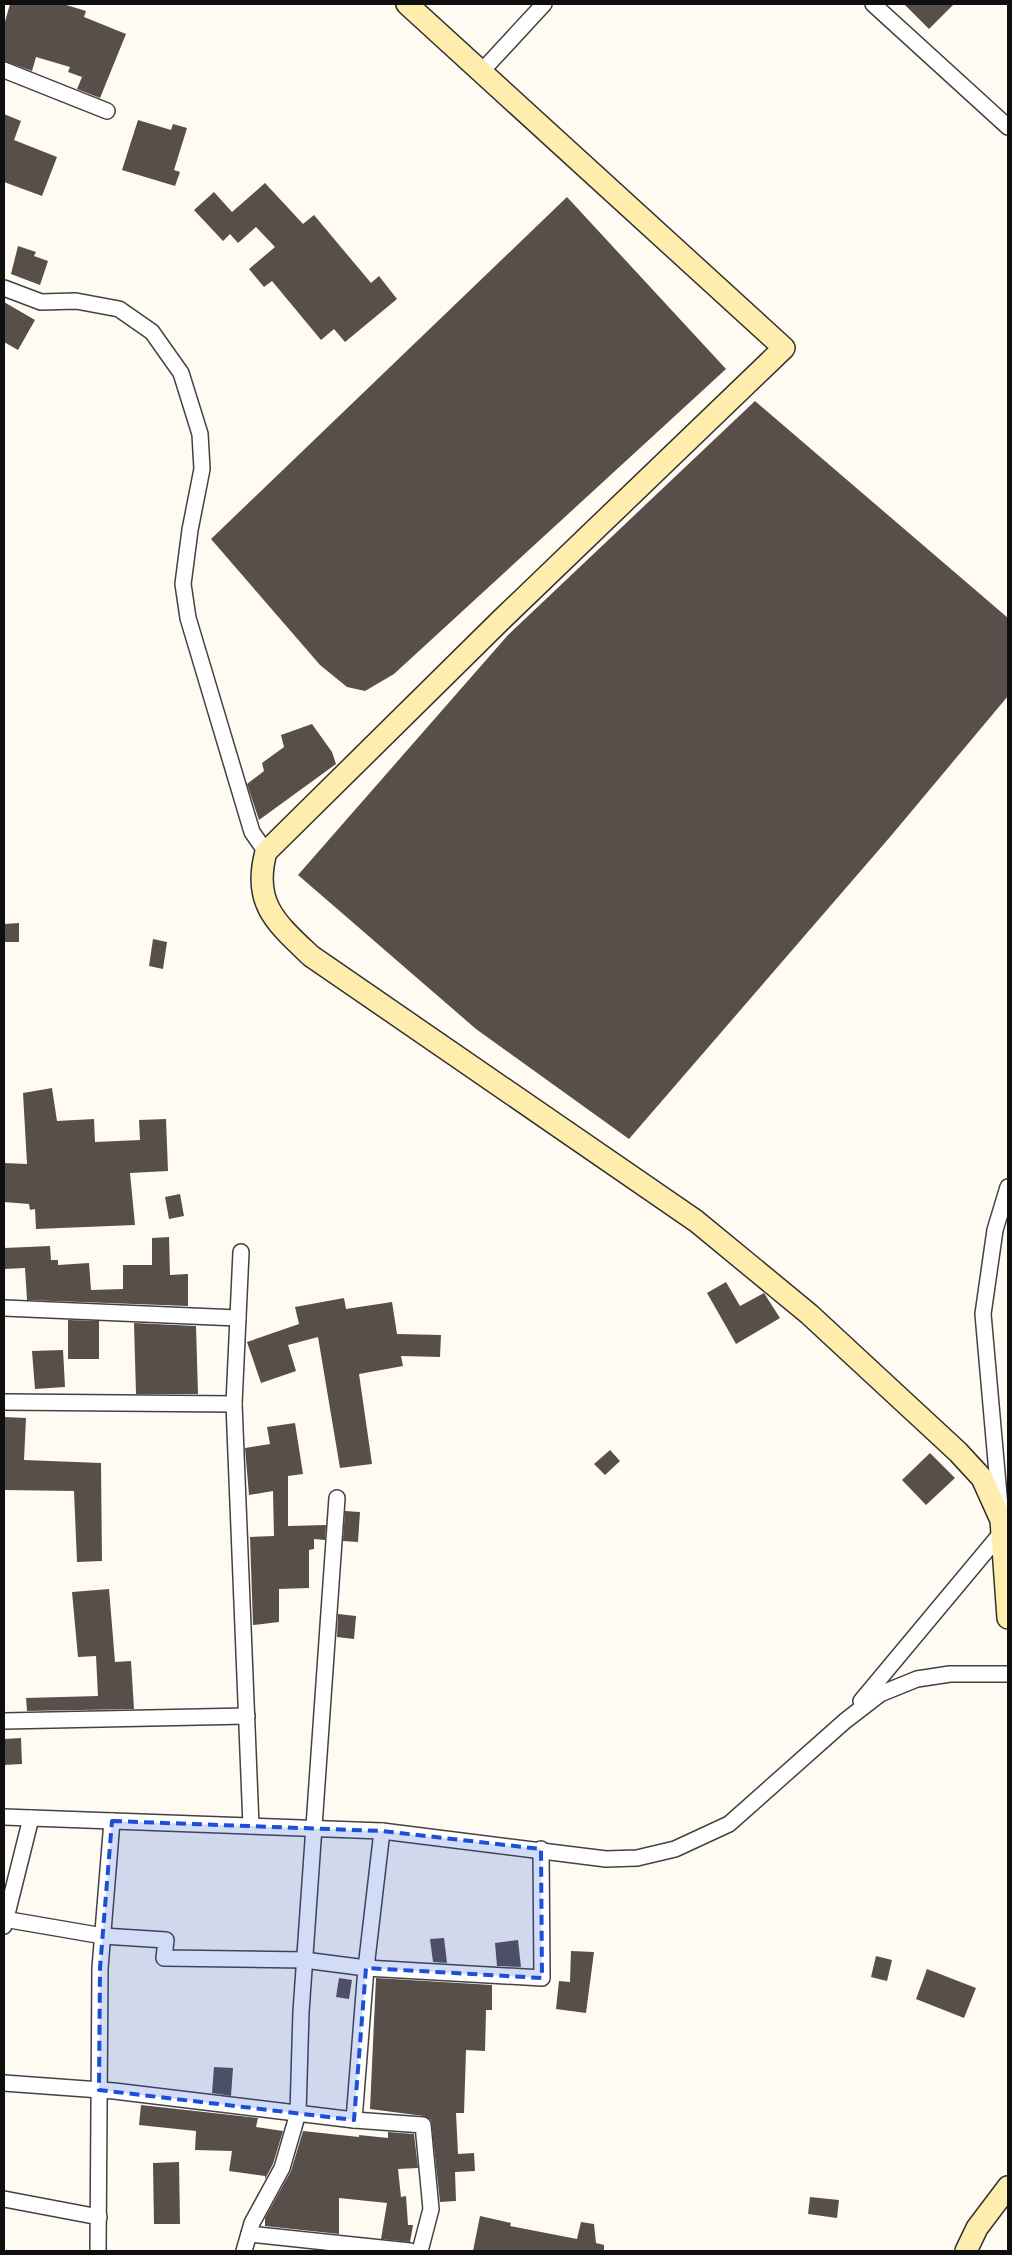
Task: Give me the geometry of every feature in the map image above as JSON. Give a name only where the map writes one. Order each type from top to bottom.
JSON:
[{"type":"street","points":[[407,4],[784,348],[493,628],[266,852],[260,873],[262,892],[271,913],[284,930],[311,956],[696,1220],[809,1314],[958,1452],[982,1478],[1004,1524]]},
{"type":"street","points":[[482,71],[544,4]]},
{"type":"street","points":[[873,4],[1008,127]]},
{"type":"street","points":[[4,70],[107,111]]},
{"type":"street","points":[[4,288],[41,302],[76,301],[119,309],[152,332],[181,373],[200,434],[202,469],[190,530],[183,584],[188,618],[252,832],[266,852]]},
{"type":"street","points":[[1008,1187],[1002,1229],[983,1314],[1004,1524],[1008,1618]]},
{"type":"street","points":[[241,1252],[234,1404],[251,1826]]},
{"type":"street","points":[[4,1308],[238,1318]]},
{"type":"street","points":[[4,1402],[234,1404]]},
{"type":"street","points":[[244,2251],[252,2223],[282,2168],[298,2113],[304,1960],[337,1498]]},
{"type":"street","points":[[844,1721],[1004,1524]]},
{"type":"street","points":[[4,1817],[382,1831],[541,1849],[606,1859],[637,1858],[675,1849],[729,1824],[844,1721],[880,1694],[917,1679],[950,1674],[1008,1674]]},
{"type":"street","points":[[4,1721],[247,1716]]},
{"type":"street","points":[[31,1818],[4,1921],[103,1936],[166,1940],[164,1958],[304,1960],[366,1968],[542,1978],[541,1849]]},
{"type":"street","points":[[98,2251],[100,1968],[112,1821]]},
{"type":"street","points":[[354,2120],[366,1968],[382,1831]]},
{"type":"street","points":[[4,2083],[100,2090],[354,2120],[423,2125],[431,2209],[420,2251]]},
{"type":"street","points":[[966,2251],[977,2228],[1008,2188]]},
{"type":"street","points":[[4,2199],[99,2216]]},
{"type":"street","points":[[249,2234],[410,2251]]},
{"type":"highlighted area","points":[[112,1821],[382,1831],[541,1849],[542,1978],[366,1968],[354,2120],[99,2090],[100,1968]]},
{"type":"building","points":[[10,4],[63,4],[86,11],[84,17],[126,34],[100,98],[77,89],[82,77],[68,72],[70,67],[36,57],[32,71],[4,61],[4,25]]},
{"type":"building","points":[[904,4],[954,4],[929,29]]},
{"type":"building","points":[[4,114],[21,121],[14,140],[57,157],[42,196],[4,182]]},
{"type":"building","points":[[138,120],[171,130],[173,124],[187,128],[174,170],[180,172],[175,186],[122,170]]},
{"type":"building","points":[[265,183],[303,224],[314,215],[371,283],[379,276],[397,299],[345,342],[334,329],[321,340],[272,281],[264,287],[249,269],[275,247],[256,227],[238,243],[230,234],[223,241],[194,210],[214,192],[232,212]]},
{"type":"building","points":[[567,197],[726,369],[394,674],[365,691],[347,687],[320,665],[211,539]]},
{"type":"building","points":[[18,246],[36,252],[34,256],[48,261],[40,285],[11,274]]},
{"type":"building","points":[[4,302],[35,320],[18,350],[4,342]]},
{"type":"building","points":[[755,401],[1008,618],[1008,696],[890,837],[629,1139],[476,1029],[298,875],[508,635]]},
{"type":"building","points":[[312,724],[332,752],[336,764],[259,820],[247,784],[264,771],[262,763],[284,747],[281,735]]},
{"type":"building","points":[[19,923],[19,942],[4,942],[4,924]]},
{"type":"building","points":[[153,939],[167,942],[163,969],[149,966]]},
{"type":"building","points":[[52,1088],[57,1121],[94,1119],[95,1142],[140,1140],[139,1120],[166,1119],[168,1171],[130,1173],[135,1225],[36,1229],[35,1209],[30,1210],[29,1204],[4,1202],[4,1163],[27,1164],[23,1093]]},
{"type":"building","points":[[180,1194],[184,1216],[169,1219],[165,1197]]},
{"type":"building","points":[[169,1237],[170,1275],[188,1274],[188,1306],[27,1300],[25,1268],[4,1269],[4,1248],[50,1246],[51,1260],[58,1260],[58,1265],[89,1263],[91,1290],[123,1289],[123,1265],[152,1265],[152,1238]]},
{"type":"building","points":[[726,1282],[740,1306],[764,1293],[780,1318],[736,1344],[707,1293]]},
{"type":"building","points":[[344,1298],[346,1309],[392,1302],[397,1334],[441,1335],[440,1357],[401,1356],[403,1366],[359,1374],[372,1464],[340,1468],[318,1337],[288,1345],[296,1371],[261,1383],[247,1342],[299,1324],[295,1307]]},
{"type":"building","points":[[68,1320],[99,1321],[99,1359],[68,1359]]},
{"type":"building","points":[[134,1323],[196,1326],[198,1394],[136,1394]]},
{"type":"building","points":[[63,1350],[65,1387],[35,1389],[32,1351]]},
{"type":"building","points":[[4,1417],[26,1418],[24,1460],[101,1463],[102,1561],[77,1562],[74,1491],[4,1490]]},
{"type":"building","points":[[295,1423],[303,1474],[288,1476],[288,1526],[326,1525],[325,1540],[314,1539],[314,1549],[309,1550],[309,1588],[279,1589],[279,1622],[253,1625],[250,1537],[274,1536],[273,1491],[249,1495],[245,1448],[270,1444],[267,1427]]},
{"type":"building","points":[[610,1450],[620,1461],[605,1475],[594,1464]]},
{"type":"building","points":[[930,1453],[955,1478],[926,1505],[902,1480]]},
{"type":"building","points":[[345,1511],[360,1512],[358,1542],[343,1541]]},
{"type":"building","points":[[109,1589],[115,1662],[131,1661],[134,1709],[27,1711],[26,1698],[98,1696],[96,1656],[78,1657],[72,1592]]},
{"type":"building","points":[[338,1614],[356,1616],[354,1639],[337,1637]]},
{"type":"building","points":[[21,1738],[22,1764],[4,1765],[4,1739]]},
{"type":"building","points":[[444,1938],[447,1963],[433,1962],[430,1939]]},
{"type":"building","points":[[518,1940],[521,1967],[497,1966],[495,1943]]},
{"type":"building","points":[[571,1951],[594,1952],[586,2013],[556,2009],[559,1981],[570,1982]]},
{"type":"building","points":[[876,1956],[892,1960],[887,1981],[871,1977]]},
{"type":"building","points":[[927,1969],[976,1988],[964,2018],[916,1999]]},
{"type":"building","points":[[339,1978],[352,1980],[349,1999],[336,1997]]},
{"type":"building","points":[[376,1978],[492,1985],[492,2010],[486,2010],[485,2051],[466,2050],[464,2113],[456,2113],[458,2154],[474,2153],[475,2171],[455,2172],[456,2201],[440,2202],[431,2120],[424,2116],[370,2109]]},
{"type":"building","points":[[214,2067],[233,2068],[231,2096],[212,2093]]},
{"type":"building","points":[[141,2105],[258,2118],[256,2127],[283,2131],[273,2164],[265,2179],[265,2176],[229,2171],[232,2151],[195,2150],[196,2131],[139,2125]]},
{"type":"building","points":[[303,2131],[388,2138],[388,2132],[414,2134],[418,2168],[398,2169],[401,2197],[406,2196],[408,2225],[413,2225],[410,2242],[381,2239],[387,2203],[339,2198],[339,2234],[265,2226],[265,2218],[291,2171]]},
{"type":"building","points":[[179,2162],[180,2224],[154,2224],[153,2163]]},
{"type":"building","points":[[810,2197],[839,2200],[837,2218],[808,2214]]},
{"type":"building","points":[[480,2216],[511,2223],[510,2226],[577,2239],[581,2222],[594,2224],[596,2243],[604,2245],[604,2251],[473,2251]]}]
